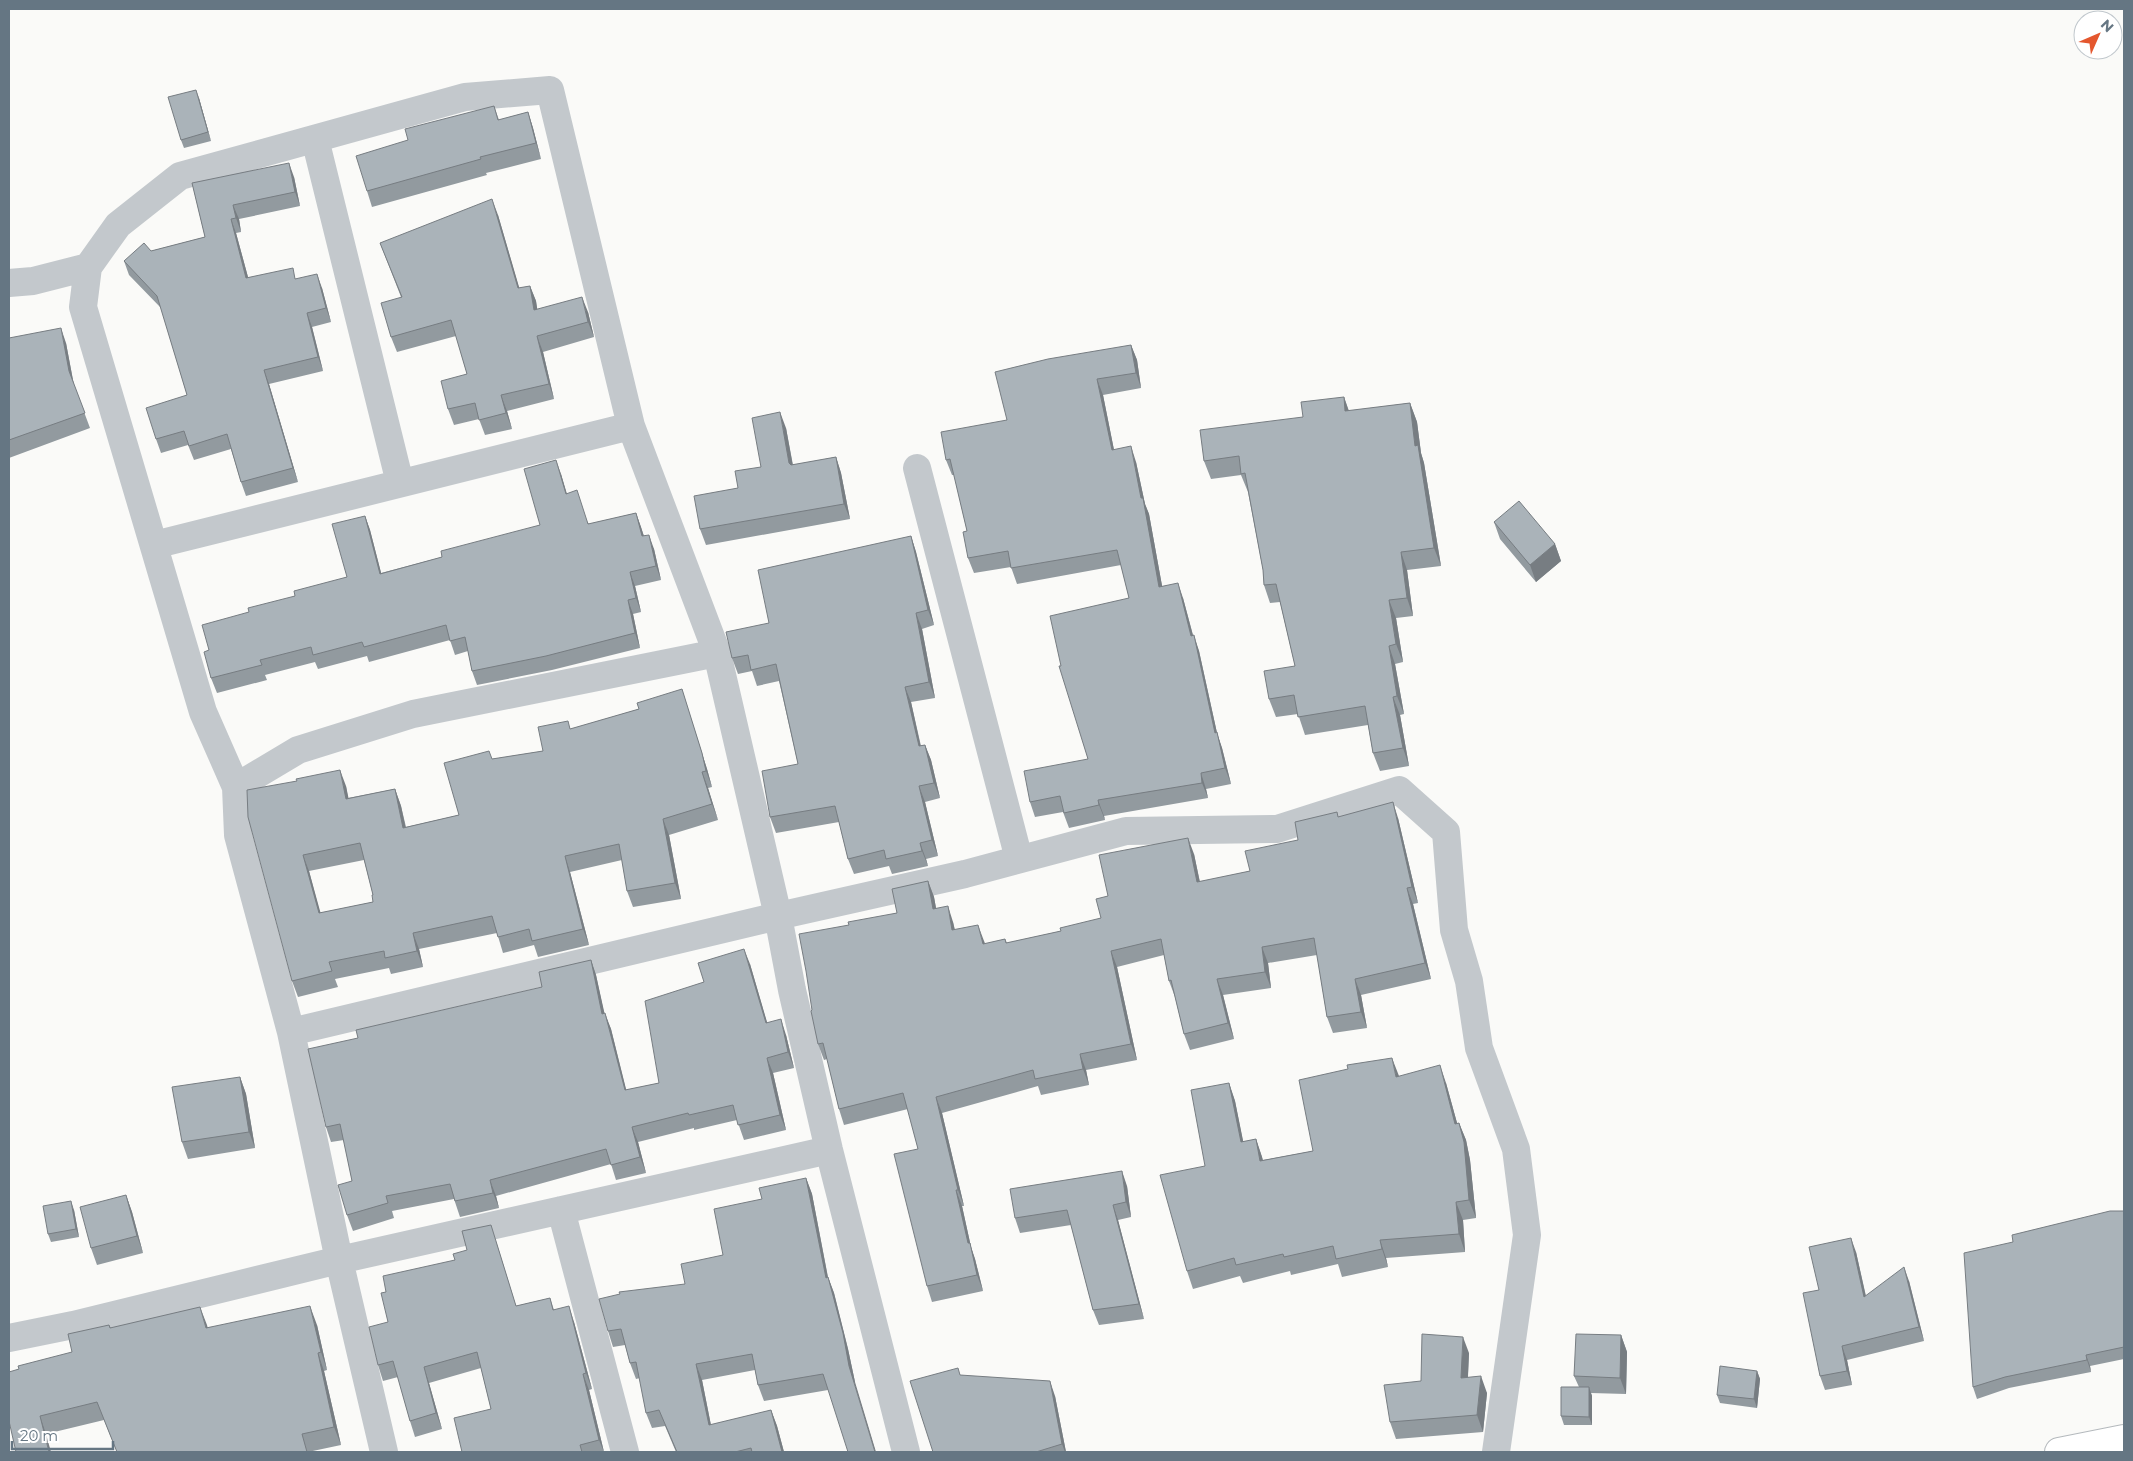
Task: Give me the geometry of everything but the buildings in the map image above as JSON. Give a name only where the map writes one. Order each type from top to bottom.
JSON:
[{"type":"highway","points":[[2059,1452],[2124,1438]]},
{"type":"street","points":[[384,1452],[339,1260],[292,1032],[238,835],[236,787],[203,712],[83,307],[88,267],[118,225],[180,176],[465,97],[550,90],[631,426],[717,653],[778,916],[792,990],[829,1150],[906,1452]]},
{"type":"street","points":[[316,138],[400,484]]},
{"type":"street","points":[[9,283],[33,282],[88,267]]},
{"type":"street","points":[[154,545],[631,426]]},
{"type":"street","points":[[917,468],[1019,859]]},
{"type":"street","points":[[236,787],[298,750],[413,714],[717,653]]},
{"type":"street","points":[[292,1032],[778,916],[965,874],[1126,831],[1277,829],[1399,790],[1446,832],[1454,930],[1469,981],[1479,1048],[1516,1149],[1527,1235],[1496,1452]]},
{"type":"street","points":[[9,1338],[73,1326],[339,1260],[829,1150]]},
{"type":"street","points":[[561,1210],[625,1452]]}]
